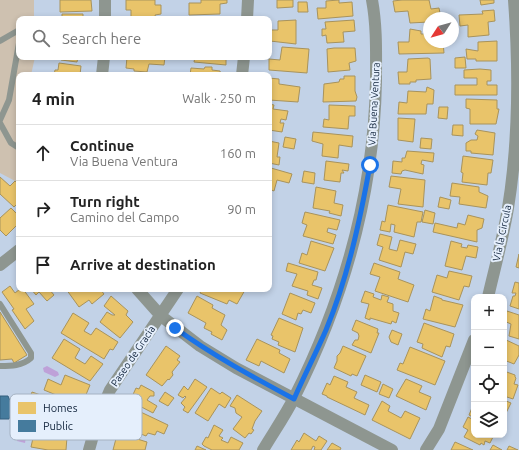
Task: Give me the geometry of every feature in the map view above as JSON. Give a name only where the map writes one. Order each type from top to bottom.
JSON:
[{"type":"street","points":[[105,0],[105,16]]},
{"type":"street","points":[[247,16],[248,0]]},
{"type":"street","name":"Via Buena Ventura","points":[[263,450],[294,399],[327,329],[360,220],[370,165],[376,107],[376,24],[372,0]]},
{"type":"street","name":"Via la Circula","points":[[489,294],[508,207],[514,152],[518,104],[517,26],[514,0]]},
{"type":"street","points":[[102,72],[104,60]]},
{"type":"street","points":[[242,72],[244,60]]},
{"type":"street","points":[[0,265],[16,252]]},
{"type":"street","points":[[140,292],[161,316],[200,346],[294,399],[392,450]]},
{"type":"street","name":"Paseo de Gracia","points":[[108,394],[176,292]]},
{"type":"street","points":[[426,450],[439,429],[471,348]]},
{"type":"street","name":"Paseo de Gracia","points":[[89,450],[92,440]]},
{"type":"lane","points":[[0,41],[16,32]]},
{"type":"lane","points":[[16,60],[9,100],[0,121],[11,143],[16,146]]},
{"type":"lane","points":[[0,304],[31,352],[31,358],[27,362],[16,366],[0,366]]},
{"type":"shaded area","points":[[0,0],[34,0],[34,16],[16,16],[16,60],[34,60],[32,72],[16,72],[16,181],[0,173]]},
{"type":"shaded area","points":[[47,366],[58,372],[59,375],[55,377],[44,372],[43,368]]},
{"type":"shaded area","points":[[17,440],[26,440],[25,443]]},
{"type":"building: Homes","points":[[60,0],[91,0],[92,11],[60,12]]},
{"type":"building: Homes","points":[[126,0],[155,0],[155,5],[161,5],[161,14],[155,16],[131,16],[131,10],[126,10]]},
{"type":"building: Homes","points":[[201,0],[227,0],[227,3],[220,4],[220,14],[189,15],[189,3],[201,3]]},
{"type":"building: Homes","points":[[277,0],[293,0],[293,7],[277,8]]},
{"type":"building: Homes","points":[[339,0],[339,3],[352,2],[353,16],[318,19],[317,8],[326,8],[326,1]]},
{"type":"building: Homes","points":[[429,0],[431,9],[439,8],[440,12],[423,12],[423,22],[410,23],[408,11],[395,12],[393,1]]},
{"type":"building: Homes","points":[[480,0],[494,0],[494,3],[481,5]]},
{"type":"building: Homes","points":[[298,2],[307,2],[308,12],[298,12]]},
{"type":"building: Homes","points":[[494,10],[495,21],[488,22],[489,35],[468,37],[468,25],[460,26],[459,15],[483,14],[482,11]]},
{"type":"building: Homes","points":[[62,14],[83,14],[83,16],[62,16]]},
{"type":"building: Homes","points":[[296,20],[296,44],[272,41],[272,30],[278,30],[278,21]]},
{"type":"building: Homes","points":[[354,20],[355,31],[343,32],[344,42],[327,43],[326,35],[322,36],[322,29],[326,29],[325,22]]},
{"type":"building: Homes","points":[[410,29],[421,31],[421,34],[423,34],[423,48],[444,48],[444,53],[399,54],[398,42],[409,42]]},
{"type":"building: Homes","points":[[497,41],[497,61],[476,61],[476,59],[467,59],[466,49],[478,51],[478,42]]},
{"type":"building: Homes","points":[[282,47],[309,49],[307,73],[269,70],[269,60],[280,60]]},
{"type":"building: Homes","points":[[355,48],[356,61],[349,63],[350,70],[328,72],[327,49]]},
{"type":"building: Homes","points":[[465,57],[466,68],[455,68],[455,58]]},
{"type":"building: Homes","points":[[408,59],[430,59],[431,79],[416,80],[416,82],[410,82],[410,84],[399,84],[398,72],[407,72]]},
{"type":"building: Homes","points":[[61,60],[77,60],[77,62]]},
{"type":"building: Homes","points":[[127,60],[165,60],[164,65],[149,64],[147,72],[134,71],[134,69],[126,68]]},
{"type":"building: Homes","points":[[194,60],[226,60],[226,65],[194,62]]},
{"type":"building: Homes","points":[[59,63],[81,66],[80,72],[55,72],[55,70],[58,70]]},
{"type":"building: Homes","points":[[205,67],[212,67],[212,70],[220,72],[190,72],[191,68],[204,69]]},
{"type":"building: Homes","points":[[464,70],[491,70],[491,81],[487,81],[487,85],[497,85],[497,95],[455,95],[455,85],[477,85],[477,78],[464,78]]},
{"type":"building: Homes","points":[[344,76],[355,76],[356,101],[323,102],[324,84],[339,82],[340,79],[344,79]]},
{"type":"building: Homes","points":[[272,78],[279,79],[279,84],[300,87],[298,102],[272,100]]},
{"type":"building: Homes","points":[[427,87],[434,90],[433,104],[427,104],[426,114],[398,114],[399,102],[407,103],[408,91],[426,92]]},
{"type":"building: Homes","points":[[466,99],[497,100],[497,109],[499,109],[496,124],[470,124],[470,109],[466,108]]},
{"type":"building: Homes","points":[[272,105],[274,105],[273,109],[288,111],[286,120],[281,119],[280,123],[284,123],[282,132],[272,130]]},
{"type":"building: Homes","points":[[329,105],[355,106],[355,116],[349,116],[348,129],[323,127],[324,119],[329,120]]},
{"type":"building: Homes","points":[[439,107],[448,107],[447,119],[438,118]]},
{"type":"building: Homes","points":[[398,118],[415,119],[413,142],[398,140]]},
{"type":"building: Homes","points":[[453,125],[463,125],[463,136],[452,135]]},
{"type":"building: Homes","points":[[477,130],[495,133],[493,155],[471,153],[471,151],[466,151],[466,143],[471,140],[477,140],[478,136],[475,134]]},
{"type":"building: Homes","points":[[313,132],[353,136],[352,147],[339,145],[338,158],[322,156],[323,144],[312,141]]},
{"type":"building: Homes","points":[[285,137],[296,139],[294,149],[283,147]]},
{"type":"building: Homes","points":[[421,138],[432,139],[431,149],[420,148]]},
{"type":"building: Homes","points":[[272,142],[279,143],[277,157],[280,157],[279,165],[272,164]]},
{"type":"building: Homes","points":[[407,151],[434,153],[433,162],[422,160],[421,164],[424,165],[423,174],[405,170],[402,171],[401,174],[392,173],[393,161],[402,162],[402,158],[405,158]]},
{"type":"building: Homes","points":[[463,156],[493,160],[491,173],[488,173],[487,185],[462,182],[463,173],[461,172]]},
{"type":"building: Homes","points":[[326,161],[349,164],[348,171],[342,170],[344,173],[341,173],[340,182],[324,180]]},
{"type":"building: Homes","points":[[272,168],[292,174],[289,183],[277,180],[274,191],[272,190]]},
{"type":"building: Homes","points":[[304,171],[315,173],[314,184],[302,182]]},
{"type":"building: Homes","points":[[391,176],[425,180],[423,207],[398,204],[401,189],[389,187]]},
{"type":"building: Homes","points":[[0,177],[10,186],[15,181],[16,182],[16,205],[14,207],[0,194]]},
{"type":"building: Homes","points":[[452,183],[479,187],[479,192],[488,196],[486,208],[459,204],[460,197],[450,196]]},
{"type":"building: Homes","points":[[316,187],[336,191],[334,203],[343,205],[341,216],[329,213],[330,211],[313,208]]},
{"type":"building: Homes","points":[[440,197],[451,200],[449,209],[438,207]]},
{"type":"building: Homes","points":[[388,205],[423,212],[421,222],[417,222],[414,237],[394,232],[395,225],[391,224],[390,232],[380,230],[382,221],[385,222]]},
{"type":"building: Homes","points":[[11,208],[16,213],[16,226],[6,236],[0,230],[0,218]]},
{"type":"building: Homes","points":[[425,210],[435,213],[433,224],[422,222]]},
{"type":"building: Homes","points":[[305,212],[340,220],[337,230],[328,228],[327,232],[336,235],[333,244],[303,236],[307,225],[302,223]]},
{"type":"building: Homes","points":[[468,215],[484,219],[482,228],[477,230],[477,242],[433,232],[435,223],[457,228],[458,223],[465,225]]},
{"type":"building: Homes","points":[[380,234],[392,237],[389,249],[397,251],[400,240],[416,244],[413,254],[405,252],[401,267],[379,260],[383,247],[377,245]]},
{"type":"building: Homes","points":[[311,241],[334,248],[325,271],[299,263],[302,253],[307,255]]},
{"type":"building: Homes","points":[[451,241],[462,244],[461,247],[467,248],[468,245],[478,247],[476,258],[466,256],[462,270],[445,266]]},
{"type":"building: Homes","points":[[519,254],[519,268],[516,267]]},
{"type":"building: Homes","points":[[288,263],[318,272],[316,280],[314,280],[312,285],[322,288],[318,299],[307,295],[308,291],[292,286],[297,274],[286,271]]},
{"type":"building: Homes","points":[[374,263],[400,272],[398,279],[414,285],[408,302],[375,291],[380,277],[370,274]]},
{"type":"building: Homes","points":[[449,271],[472,276],[469,287],[464,286],[459,300],[432,292],[437,275],[447,278]]},
{"type":"building: Homes","points":[[515,282],[519,283],[519,309],[510,306],[513,296],[515,296],[516,293],[512,293]]},
{"type":"building: Homes","points":[[10,286],[15,293],[25,292],[34,304],[26,309],[34,321],[25,329],[12,310],[14,309],[2,292]]},
{"type":"building: Homes","points":[[365,291],[374,294],[373,297],[381,300],[382,295],[389,297],[387,302],[393,304],[393,311],[399,313],[396,323],[392,321],[391,324],[365,318],[369,304],[361,302]]},
{"type":"building: Homes","points":[[39,292],[52,292],[54,295],[47,301]]},
{"type":"building: Homes","points":[[68,292],[102,292],[104,294],[92,304],[89,300],[79,307]]},
{"type":"building: Homes","points":[[244,292],[237,304],[229,300],[227,304],[200,293]]},
{"type":"building: Homes","points":[[290,293],[315,303],[311,313],[303,310],[301,314],[298,313],[296,320],[282,314]]},
{"type":"building: Homes","points":[[111,296],[128,311],[126,315],[133,322],[120,338],[100,322],[107,312],[115,315],[104,306]]},
{"type":"building: Homes","points":[[197,296],[213,305],[212,308],[225,315],[221,325],[227,330],[222,340],[204,328],[206,323],[188,313]]},
{"type":"building: Homes","points":[[434,296],[442,300],[463,305],[455,327],[423,319],[426,309],[430,311]]},
{"type":"building: Homes","points":[[507,311],[519,315],[519,339],[509,336],[511,324],[507,322]]},
{"type":"building: Homes","points":[[0,312],[27,355],[14,363],[12,359],[0,360]]},
{"type":"building: Homes","points":[[73,313],[89,323],[84,331],[91,335],[96,328],[118,342],[113,350],[110,349],[104,359],[61,333]]},
{"type":"building: Homes","points":[[279,318],[303,328],[295,352],[278,345],[279,342],[272,339],[273,336],[271,335]]},
{"type":"building: Homes","points":[[356,320],[378,329],[377,333],[379,333],[371,353],[352,345],[355,340],[358,340],[359,336],[358,333],[352,330]]},
{"type":"building: Homes","points":[[424,323],[454,334],[450,347],[446,346],[442,357],[422,348],[423,344],[417,342]]},
{"type":"building: Homes","points":[[392,330],[402,334],[398,345],[391,342],[389,337]]},
{"type":"building: Homes","points":[[64,339],[80,349],[75,358],[85,364],[91,356],[103,364],[90,381],[52,358]]},
{"type":"building: Homes","points":[[257,339],[280,350],[279,353],[290,359],[284,373],[261,361],[259,366],[246,360]]},
{"type":"building: Homes","points":[[507,340],[519,346],[519,355],[514,364],[507,361]]},
{"type":"building: Homes","points":[[166,346],[180,356],[177,360],[180,362],[172,372],[173,375],[162,386],[146,375]]},
{"type":"building: Homes","points":[[343,346],[366,356],[357,376],[352,374],[351,376],[334,368],[337,361],[337,356]]},
{"type":"building: Homes","points":[[410,347],[445,361],[435,385],[397,370],[400,363],[403,364]]},
{"type":"building: Homes","points":[[507,372],[515,375],[516,378],[514,384],[518,385],[513,399],[507,397]]},
{"type":"building: Homes","points":[[65,375],[90,385],[86,394],[54,394],[44,390],[48,379],[61,385]]},
{"type":"building: Homes","points":[[365,375],[381,382],[377,392],[361,385]]},
{"type":"building: Homes","points":[[334,376],[348,382],[346,387],[357,392],[354,398],[369,405],[365,415],[322,394],[327,383],[330,385]]},
{"type":"building: Homes","points":[[195,379],[207,387],[188,413],[183,410],[185,407],[181,403],[186,397],[185,396],[183,398],[178,395],[184,386],[188,390]]},
{"type":"building: Homes","points":[[406,379],[422,386],[419,392],[431,397],[426,410],[396,396]]},
{"type":"building: Homes","points":[[383,384],[393,389],[389,398],[379,394]]},
{"type":"building: Homes","points":[[141,385],[154,392],[154,396],[150,396],[147,400],[157,406],[153,413],[142,407],[142,394],[133,394],[136,388],[139,389]]},
{"type":"building: Homes","points":[[211,388],[220,394],[222,392],[231,398],[225,408],[219,404],[208,421],[195,413]]},
{"type":"building: Homes","points":[[165,392],[174,398],[168,406],[159,401]]},
{"type":"building: Homes","points":[[237,395],[262,411],[255,421],[252,429],[254,430],[245,438],[233,429],[242,417],[236,413],[235,408],[230,406]]},
{"type":"building: Homes","points":[[382,401],[390,406],[388,411],[401,418],[405,411],[420,418],[410,439],[372,420]]},
{"type":"building: Homes","points":[[507,401],[511,403],[507,411]]},
{"type":"building: Homes","points":[[142,413],[168,425],[164,434],[157,431],[155,435],[148,433],[146,436],[142,434]]},
{"type":"building: Homes","points":[[468,417],[471,418],[471,438],[492,438],[490,443],[485,441],[484,445],[481,443],[480,445],[464,437],[468,430],[463,427]]},
{"type":"building: Homes","points":[[214,425],[223,430],[219,436],[223,438],[221,440],[228,443],[231,437],[243,443],[239,450],[212,450],[202,444],[206,437],[208,438]]},
{"type":"building: Homes","points":[[304,433],[316,441],[319,436],[327,441],[321,450],[314,450],[315,447],[313,446],[311,450],[291,450],[297,440],[299,442]]},
{"type":"building: Homes","points":[[33,440],[67,440],[66,450],[48,450],[31,447]]},
{"type":"building: Homes","points":[[116,440],[140,440],[147,442],[145,450],[113,450]]},
{"type":"building: Homes","points":[[455,442],[473,450],[451,450]]},
{"type":"building: Homes","points":[[332,443],[341,448],[340,450],[327,450]]},
{"type":"building: Homes","points":[[493,445],[502,450],[490,450]]},
{"type":"building: Homes","points":[[197,446],[206,450],[195,450]]},
{"type":"building: Homes","points":[[509,446],[518,450],[507,450]]},
{"type":"building: Public","points":[[0,396],[8,396],[10,401],[10,416],[9,419],[0,419]]},
{"type":"route","points":[[175,328],[200,346],[236,368],[294,399],[327,329],[360,220],[370,165]]}]
